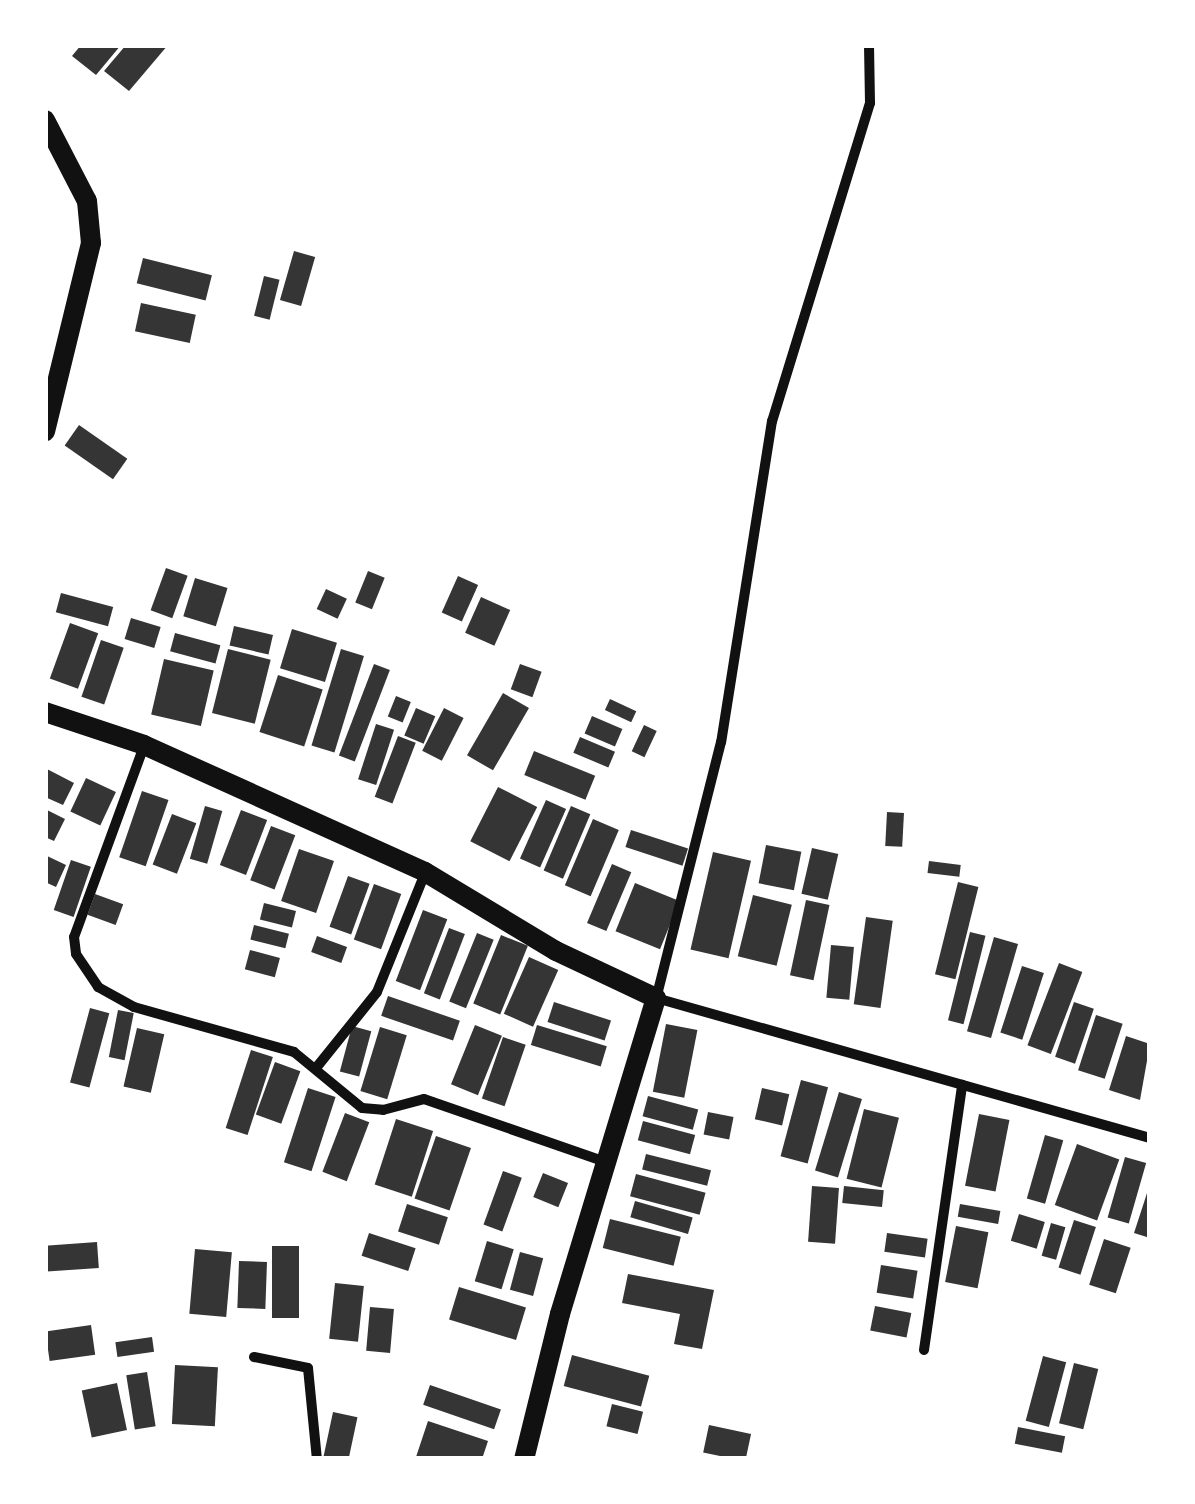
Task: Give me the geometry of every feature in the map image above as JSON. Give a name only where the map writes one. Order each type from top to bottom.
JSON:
[{"type":"main road","points":[[45,120],[87,201],[92,243],[45,431]]},
{"type":"main road","points":[[45,712],[144,745],[425,872],[556,951],[656,998],[524,1459]]},
{"type":"street","points":[[869,45],[870,103],[772,421],[721,742],[656,998],[1150,1138]]},
{"type":"street","points":[[144,745],[74,937],[76,954],[98,987],[134,1006],[294,1052],[368,1110],[424,1099],[606,1162]]},
{"type":"street","points":[[316,1068],[382,984],[425,872]]},
{"type":"street","points":[[924,1350],[962,1085]]},
{"type":"street","points":[[254,1357],[308,1368],[317,1459]]},
{"type":"building","points":[[81,45],[121,45],[96,75],[72,56]]},
{"type":"building","points":[[126,45],[168,45],[129,91],[104,71]]},
{"type":"building","points":[[294,251],[315,257],[301,306],[280,300]]},
{"type":"building","points":[[143,258],[212,275],[206,300],[137,283]]},
{"type":"building","points":[[264,276],[280,280],[270,320],[254,316]]},
{"type":"building","points":[[141,303],[196,315],[190,343],[135,331]]},
{"type":"building","points":[[79,425],[127,459],[113,479],[65,445]]},
{"type":"building","points":[[166,568],[188,576],[172,618],[151,610]]},
{"type":"building","points":[[368,571],[385,578],[372,609],[355,603]]},
{"type":"building","points":[[458,576],[478,585],[462,621],[442,613]]},
{"type":"building","points":[[195,578],[228,588],[216,626],[183,616]]},
{"type":"building","points":[[326,589],[347,599],[338,619],[317,609]]},
{"type":"building","points":[[61,593],[113,607],[108,626],[56,612]]},
{"type":"building","points":[[481,597],[510,610],[494,646],[465,633]]},
{"type":"building","points":[[131,618],[161,627],[154,648],[125,639]]},
{"type":"building","points":[[70,623],[98,633],[78,689],[50,678]]},
{"type":"building","points":[[234,626],[273,635],[268,654],[230,645]]},
{"type":"building","points":[[292,629],[337,643],[325,682],[280,668]]},
{"type":"building","points":[[175,633],[220,645],[215,664],[170,651]]},
{"type":"building","points":[[101,640],[124,648],[104,705],[81,697]]},
{"type":"building","points":[[228,649],[271,660],[255,724],[212,713]]},
{"type":"building","points":[[341,649],[364,656],[334,753],[311,746]]},
{"type":"building","points":[[164,659],[214,670],[201,726],[151,715]]},
{"type":"building","points":[[374,664],[390,670],[355,762],[339,755]]},
{"type":"building","points":[[520,664],[542,672],[532,697],[511,689]]},
{"type":"building","points":[[278,675],[323,690],[304,747],[259,732]]},
{"type":"building","points":[[503,693],[529,708],[493,770],[467,755]]},
{"type":"building","points":[[396,696],[411,702],[403,722],[388,716]]},
{"type":"building","points":[[610,699],[636,711],[631,722],[605,710]]},
{"type":"building","points":[[416,708],[435,716],[424,744],[404,736]]},
{"type":"building","points":[[444,708],[464,718],[442,761],[422,751]]},
{"type":"building","points":[[592,716],[622,729],[615,746],[585,733]]},
{"type":"building","points":[[376,724],[394,730],[376,785],[358,779]]},
{"type":"building","points":[[644,725],[657,731],[644,757],[632,751]]},
{"type":"building","points":[[398,736],[416,743],[392,803],[375,797]]},
{"type":"building","points":[[580,737],[615,752],[608,767],[573,753]]},
{"type":"building","points":[[534,751],[595,776],[585,800],[524,775]]},
{"type":"building","points":[[45,768],[74,783],[63,805],[45,797]]},
{"type":"building","points":[[86,778],[116,792],[100,825],[70,812]]},
{"type":"building","points":[[498,787],[537,807],[510,861],[470,841]]},
{"type":"building","points":[[142,791],[168,800],[146,866],[119,857]]},
{"type":"building","points":[[546,800],[566,809],[540,867],[520,858]]},
{"type":"building","points":[[205,806],[222,811],[207,864],[190,859]]},
{"type":"building","points":[[571,806],[590,814],[563,879],[544,870]]},
{"type":"building","points":[[45,809],[65,819],[54,841],[45,837]]},
{"type":"building","points":[[241,810],[267,820],[246,875],[220,865]]},
{"type":"building","points":[[887,812],[904,813],[902,847],[885,846]]},
{"type":"building","points":[[172,814],[196,823],[177,874],[153,864]]},
{"type":"building","points":[[593,819],[619,830],[591,896],[565,885]]},
{"type":"building","points":[[271,826],[295,835],[274,889],[250,880]]},
{"type":"building","points":[[631,830],[688,849],[683,866],[625,847]]},
{"type":"building","points":[[766,845],[801,852],[794,890],[759,883]]},
{"type":"building","points":[[812,848],[838,854],[828,900],[801,894]]},
{"type":"building","points":[[299,849],[334,861],[316,913],[281,901]]},
{"type":"building","points":[[713,852],[751,861],[729,958],[691,949]]},
{"type":"building","points":[[45,855],[66,865],[56,887],[45,882]]},
{"type":"building","points":[[71,860],[91,867],[74,917],[54,910]]},
{"type":"building","points":[[929,861],[961,865],[959,877],[928,873]]},
{"type":"building","points":[[612,864],[631,872],[606,931],[587,923]]},
{"type":"building","points":[[348,876],[370,884],[351,935],[330,927]]},
{"type":"building","points":[[958,882],[978,887],[955,979],[935,974]]},
{"type":"building","points":[[635,883],[680,901],[660,949],[616,931]]},
{"type":"building","points":[[374,884],[401,894],[381,949],[354,939]]},
{"type":"building","points":[[95,894],[123,904],[116,925],[87,915]]},
{"type":"building","points":[[753,895],[792,905],[777,966],[738,956]]},
{"type":"building","points":[[806,900],[829,905],[813,980],[790,975]]},
{"type":"building","points":[[264,903],[296,911],[292,927],[260,919]]},
{"type":"building","points":[[423,910],[447,919],[420,990],[396,981]]},
{"type":"building","points":[[866,917],[893,921],[880,1008],[854,1004]]},
{"type":"building","points":[[254,925],[289,934],[285,948],[250,940]]},
{"type":"building","points":[[449,928],[465,934],[440,999],[424,993]]},
{"type":"building","points":[[970,932],[986,936],[964,1024],[948,1020]]},
{"type":"building","points":[[477,933],[494,940],[466,1008],[449,1002]]},
{"type":"building","points":[[501,935],[528,946],[500,1014],[473,1004]]},
{"type":"building","points":[[317,936],[347,947],[341,963],[311,952]]},
{"type":"building","points":[[994,937],[1018,944],[991,1038],[967,1031]]},
{"type":"building","points":[[831,945],[854,947],[849,1000],[826,998]]},
{"type":"building","points":[[250,950],[280,958],[275,977],[245,969]]},
{"type":"building","points":[[529,957],[558,970],[533,1027],[504,1014]]},
{"type":"building","points":[[1059,963],[1082,972],[1051,1054],[1027,1045]]},
{"type":"building","points":[[1022,966],[1044,973],[1022,1040],[1000,1033]]},
{"type":"building","points":[[388,996],[460,1021],[453,1041],[381,1016]]},
{"type":"building","points":[[554,1002],[611,1021],[605,1041],[548,1022]]},
{"type":"building","points":[[1074,1002],[1094,1009],[1075,1064],[1055,1057]]},
{"type":"building","points":[[90,1008],[109,1013],[89,1088],[70,1082]]},
{"type":"building","points":[[118,1010],[134,1013],[125,1060],[109,1057]]},
{"type":"building","points":[[1096,1015],[1123,1024],[1105,1079],[1078,1070]]},
{"type":"building","points":[[666,1024],[697,1030],[684,1098],[653,1092]]},
{"type":"building","points":[[475,1025],[502,1036],[478,1095],[451,1084]]},
{"type":"building","points":[[537,1025],[607,1046],[601,1066],[531,1045]]},
{"type":"building","points":[[352,1026],[371,1031],[359,1077],[340,1071]]},
{"type":"building","points":[[380,1027],[407,1035],[387,1099],[360,1091]]},
{"type":"building","points":[[137,1028],[164,1034],[151,1093],[124,1086]]},
{"type":"building","points":[[1126,1036],[1150,1044],[1140,1100],[1109,1090]]},
{"type":"building","points":[[503,1037],[526,1045],[505,1106],[482,1098]]},
{"type":"building","points":[[251,1050],[273,1057],[248,1135],[226,1128]]},
{"type":"building","points":[[275,1062],[300,1071],[281,1124],[256,1115]]},
{"type":"building","points":[[801,1080],[828,1087],[808,1164],[781,1156]]},
{"type":"building","points":[[308,1088],[336,1097],[311,1171],[284,1162]]},
{"type":"building","points":[[762,1088],[789,1094],[782,1125],[755,1119]]},
{"type":"building","points":[[839,1092],[862,1099],[838,1177],[815,1170]]},
{"type":"building","points":[[648,1096],[698,1109],[693,1130],[643,1116]]},
{"type":"building","points":[[864,1109],[899,1118],[882,1188],[847,1179]]},
{"type":"building","points":[[708,1112],[734,1117],[729,1140],[704,1135]]},
{"type":"building","points":[[345,1113],[369,1122],[347,1181],[322,1172]]},
{"type":"building","points":[[979,1114],[1009,1120],[996,1192],[965,1186]]},
{"type":"building","points":[[396,1119],[433,1131],[412,1197],[375,1185]]},
{"type":"building","points":[[643,1121],[695,1135],[690,1154],[638,1140]]},
{"type":"building","points":[[1045,1135],[1063,1140],[1045,1204],[1027,1198]]},
{"type":"building","points":[[436,1136],[471,1148],[449,1210],[415,1198]]},
{"type":"building","points":[[1077,1144],[1119,1159],[1097,1220],[1055,1205]]},
{"type":"building","points":[[646,1154],[711,1170],[707,1186],[642,1170]]},
{"type":"building","points":[[1125,1157],[1146,1163],[1129,1224],[1108,1218]]},
{"type":"building","points":[[503,1171],[522,1178],[502,1231],[484,1225]]},
{"type":"building","points":[[543,1173],[568,1183],[558,1207],[533,1197]]},
{"type":"building","points":[[636,1174],[706,1193],[700,1215],[630,1196]]},
{"type":"building","points":[[812,1186],[839,1188],[835,1244],[808,1242]]},
{"type":"building","points":[[844,1186],[884,1190],[882,1207],[842,1203]]},
{"type":"building","points":[[1150,1188],[1150,1238],[1134,1233]]},
{"type":"building","points":[[635,1201],[693,1218],[688,1234],[630,1217]]},
{"type":"building","points":[[407,1204],[448,1217],[439,1245],[398,1232]]},
{"type":"building","points":[[960,1204],[1000,1211],[998,1224],[958,1217]]},
{"type":"building","points":[[1019,1214],[1045,1222],[1037,1249],[1011,1241]]},
{"type":"building","points":[[610,1219],[681,1237],[674,1266],[603,1248]]},
{"type":"building","points":[[1074,1220],[1096,1227],[1080,1275],[1059,1268]]},
{"type":"building","points":[[1051,1223],[1065,1227],[1056,1260],[1042,1256]]},
{"type":"building","points":[[956,1226],[988,1232],[978,1288],[945,1282]]},
{"type":"building","points":[[369,1233],[416,1248],[408,1271],[362,1256]]},
{"type":"building","points":[[887,1233],[928,1239],[925,1258],[884,1252]]},
{"type":"building","points":[[1104,1239],[1131,1248],[1116,1293],[1089,1285]]},
{"type":"building","points":[[487,1241],[514,1249],[501,1289],[475,1281]]},
{"type":"building","points":[[97,1242],[99,1268],[47,1272],[45,1246]]},
{"type":"building","points":[[272,1246],[299,1246],[299,1318],[272,1318]]},
{"type":"building","points":[[195,1249],[232,1252],[226,1317],[189,1314]]},
{"type":"building","points":[[520,1252],[543,1258],[533,1296],[510,1290]]},
{"type":"building","points":[[239,1261],[267,1262],[265,1309],[237,1308]]},
{"type":"building","points":[[881,1265],[918,1271],[913,1298],[877,1293]]},
{"type":"building","points":[[628,1274],[714,1290],[702,1349],[674,1344],[680,1314],[622,1303]]},
{"type":"building","points":[[335,1283],[364,1286],[358,1342],[329,1339]]},
{"type":"building","points":[[459,1287],[526,1307],[516,1340],[449,1320]]},
{"type":"building","points":[[875,1306],[911,1313],[907,1338],[870,1331]]},
{"type":"building","points":[[370,1307],[394,1309],[390,1353],[366,1351]]},
{"type":"building","points":[[91,1325],[95,1355],[50,1361],[45,1331]]},
{"type":"building","points":[[152,1337],[154,1352],[117,1357],[115,1342]]},
{"type":"building","points":[[572,1355],[649,1376],[641,1407],[564,1386]]},
{"type":"building","points":[[1043,1356],[1066,1362],[1049,1427],[1026,1421]]},
{"type":"building","points":[[1074,1363],[1098,1369],[1083,1429],[1059,1423]]},
{"type":"building","points":[[175,1365],[218,1367],[215,1426],[172,1424]]},
{"type":"building","points":[[147,1372],[156,1426],[135,1430],[126,1375]]},
{"type":"building","points":[[117,1383],[127,1430],[92,1437],[82,1390]]},
{"type":"building","points":[[430,1385],[501,1409],[494,1429],[423,1405]]},
{"type":"building","points":[[612,1404],[643,1412],[637,1434],[606,1426]]},
{"type":"building","points":[[333,1412],[357,1417],[349,1459],[323,1459]]},
{"type":"building","points":[[428,1421],[488,1441],[482,1459],[416,1457]]},
{"type":"building","points":[[709,1425],[751,1434],[746,1459],[703,1452]]},
{"type":"building","points":[[1018,1427],[1065,1436],[1062,1453],[1015,1444]]}]
